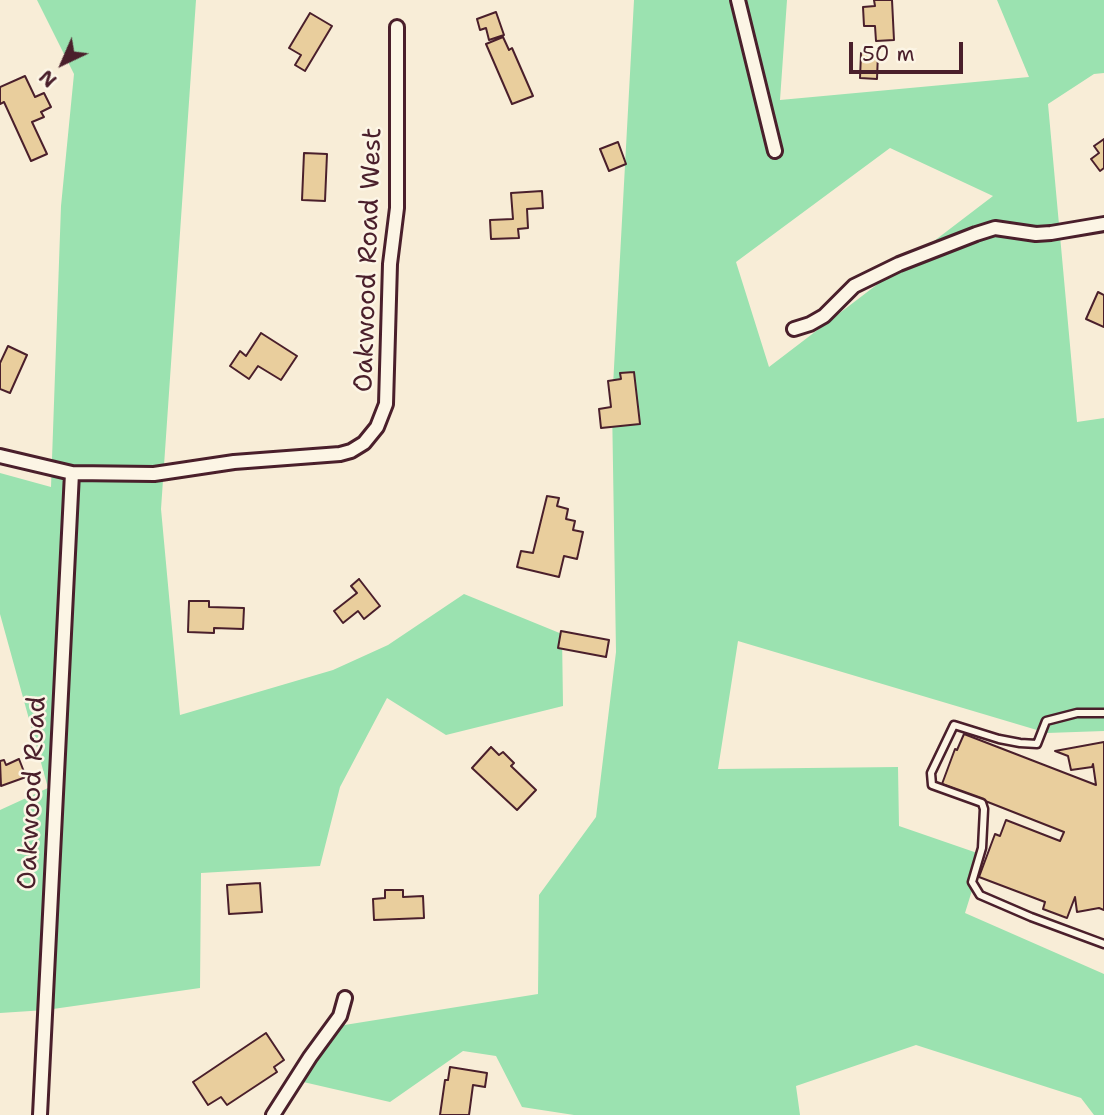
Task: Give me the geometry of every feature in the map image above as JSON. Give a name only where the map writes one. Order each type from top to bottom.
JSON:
[{"type":"street","points":[[738,0],[775,151]]},
{"type":"street","name":"Oakwood Road West","points":[[0,456],[72,474],[154,474],[234,462],[340,454],[364,443],[377,428],[386,404],[390,264],[397,208],[397,27]]},
{"type":"street","points":[[794,330],[824,316],[854,286],[899,264],[976,234],[995,228],[1036,234],[1051,233],[1104,224]]},
{"type":"street","name":"Oakwood Road","points":[[40,1115],[72,474]]},
{"type":"street","points":[[273,1115],[340,1016],[345,998]]},
{"type":"lane","points":[[1104,713],[1077,713],[1045,721],[1037,744],[999,739],[954,725],[931,773],[932,785],[982,803],[982,848],[972,882],[980,895],[1104,944]]},
{"type":"green space","points":[[37,0],[196,0],[161,509],[180,715],[333,670],[388,645],[464,594],[562,634],[563,706],[446,735],[387,698],[340,787],[320,866],[201,873],[200,988],[46,1010],[0,1013],[0,810],[48,788],[0,614],[0,473],[51,487],[61,206],[74,74]]},
{"type":"green space","points":[[634,0],[787,0],[780,100],[1029,77],[997,0],[1104,0],[1104,73],[1094,74],[1048,104],[1077,422],[1104,418],[1104,731],[1047,733],[738,641],[718,769],[898,767],[899,826],[983,855],[965,913],[1104,974],[1104,1115],[1094,1115],[1081,1098],[916,1045],[796,1086],[800,1115],[574,1115],[522,1107],[496,1056],[463,1051],[390,1102],[299,1081],[332,1027],[538,994],[539,895],[596,817],[616,652],[612,404]],"holes":[[[890,148],[993,196],[769,367],[736,262]]]},
{"type":"building","points":[[874,0],[892,0],[894,40],[876,41],[875,26],[864,26],[863,7],[875,6]]},
{"type":"building","points":[[496,12],[504,35],[489,40],[486,28],[480,30],[477,19]]},
{"type":"building","points":[[310,13],[332,26],[305,71],[295,65],[301,55],[289,48]]},
{"type":"building","points":[[503,37],[509,50],[512,48],[533,96],[512,104],[486,44]]},
{"type":"building","points":[[861,53],[878,53],[877,79],[860,78]]},
{"type":"building","points":[[25,76],[35,97],[44,93],[51,107],[41,112],[44,117],[32,122],[47,154],[31,161],[4,102],[0,104],[0,87]]},
{"type":"building","points":[[1104,139],[1104,168],[1100,171],[1091,159],[1099,153],[1094,146]]},
{"type":"building","points":[[618,142],[626,164],[609,171],[600,149]]},
{"type":"building","points":[[304,153],[327,154],[325,201],[302,200]]},
{"type":"building","points":[[542,191],[543,208],[527,209],[528,228],[518,229],[519,238],[491,239],[490,220],[513,219],[511,193]]},
{"type":"building","points":[[1098,292],[1104,295],[1104,327],[1086,319]]},
{"type":"building","points":[[261,333],[297,356],[281,380],[258,366],[249,379],[230,366],[240,351],[246,356]]},
{"type":"building","points":[[8,346],[27,355],[10,393],[0,389],[0,363]]},
{"type":"building","points":[[634,372],[640,424],[601,428],[599,409],[611,407],[608,381],[621,379],[620,373]]},
{"type":"building","points":[[547,496],[559,498],[557,506],[568,509],[566,519],[575,521],[573,530],[583,532],[577,559],[564,556],[559,577],[517,567],[521,551],[533,553]]},
{"type":"building","points":[[359,579],[380,606],[364,619],[358,611],[343,623],[334,611],[357,593],[351,586]]},
{"type":"building","points":[[189,601],[209,601],[209,607],[244,608],[243,629],[214,628],[214,633],[188,632]]},
{"type":"building","points":[[561,631],[609,640],[606,657],[558,648]]},
{"type":"building","points":[[964,734],[1096,785],[1093,764],[1092,767],[1071,770],[1068,756],[1055,751],[1104,742],[1104,910],[1099,908],[1077,912],[1075,897],[1067,918],[1043,909],[1045,902],[979,877],[995,834],[1000,836],[1006,820],[1060,841],[1064,832],[942,784],[955,749],[957,750]]},
{"type":"building","points":[[491,747],[499,755],[503,752],[514,763],[511,766],[536,790],[517,810],[472,768]]},
{"type":"building","points":[[19,759],[26,777],[1,786],[0,761],[4,760],[6,765]]},
{"type":"building","points":[[260,883],[262,912],[229,914],[227,885]]},
{"type":"building","points":[[385,890],[403,890],[403,897],[423,896],[424,918],[374,920],[373,899],[385,898]]},
{"type":"building","points":[[266,1033],[284,1060],[274,1067],[277,1072],[227,1105],[221,1097],[208,1105],[193,1082]]},
{"type":"building","points":[[450,1067],[487,1073],[485,1087],[473,1085],[469,1115],[440,1115],[445,1080],[448,1080]]}]
